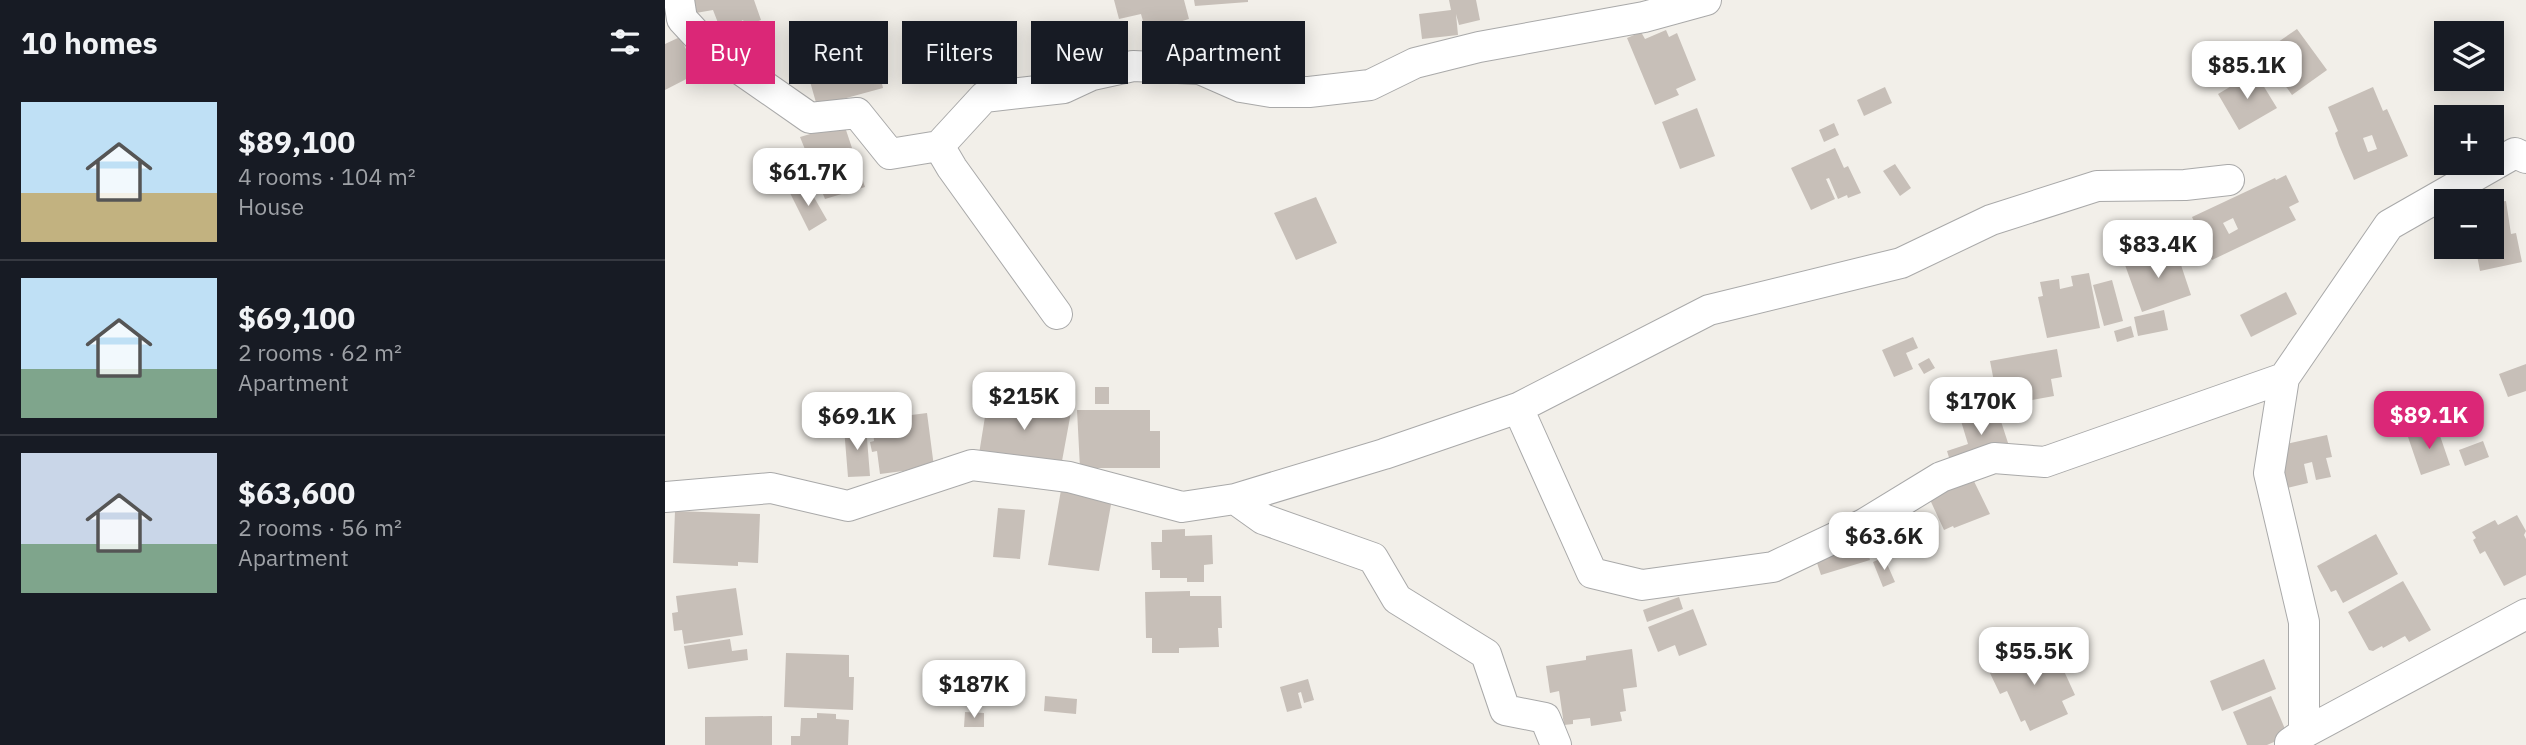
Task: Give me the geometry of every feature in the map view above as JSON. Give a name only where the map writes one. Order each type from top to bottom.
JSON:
[{"type":"street","points":[[679,0],[682,19],[709,47],[810,118],[857,113],[890,154],[939,146],[984,97],[1064,88],[1092,75],[1133,66],[1200,69],[1241,87],[1271,92],[1309,92],[1370,85],[1415,63],[1479,47],[1644,17],[1706,0]]},
{"type":"street","points":[[939,146],[951,168],[1057,314]]},
{"type":"street","points":[[2295,739],[2304,622],[2269,473],[2284,377],[2389,225],[2515,153],[2526,158]]},
{"type":"street","points":[[665,497],[771,488],[848,506],[972,465],[1069,477],[1182,507],[1235,499],[1384,454],[1518,408],[1709,310],[1901,263],[1991,220],[2097,186],[2185,185],[2229,180]]},
{"type":"street","points":[[1518,408],[1592,573],[1642,585],[1773,568],[1864,524],[1941,477],[1994,458],[2045,462],[2284,377]]},
{"type":"street","points":[[1235,499],[1263,519],[1373,558],[1397,599],[1486,654],[1505,710],[1545,718],[1556,745]]},
{"type":"street","points":[[2295,739],[2526,614]]},
{"type":"building","points":[[685,0],[754,0],[761,20],[717,21],[713,10],[690,14]]},
{"type":"building","points":[[1114,0],[1184,0],[1189,19],[1143,21],[1141,14],[1119,19]]},
{"type":"building","points":[[1194,0],[1248,0],[1248,2],[1195,6]]},
{"type":"building","points":[[1449,0],[1476,0],[1480,20],[1459,25],[1456,14],[1458,35],[1422,39],[1419,14],[1451,10]]},
{"type":"building","points":[[2297,29],[2327,70],[2292,95],[2262,53]]},
{"type":"building","points":[[1666,30],[1669,37],[1677,33],[1696,80],[1676,89],[1679,95],[1655,105],[1627,38],[1641,32],[1645,39]]},
{"type":"building","points":[[680,37],[686,49],[686,79],[665,90],[665,44]]},
{"type":"building","points":[[2255,72],[2277,108],[2239,130],[2218,94]]},
{"type":"building","points":[[811,84],[882,84],[883,88],[817,106]]},
{"type":"building","points":[[1885,87],[1892,103],[1864,116],[1857,100]]},
{"type":"building","points":[[2373,87],[2383,111],[2387,109],[2408,156],[2354,180],[2339,145],[2335,133],[2338,131],[2328,107]],"holes":[[[2372,135],[2377,149],[2368,152],[2363,138]]]},
{"type":"building","points":[[1697,108],[1715,156],[1680,169],[1662,122]]},
{"type":"building","points":[[1834,123],[1839,135],[1824,142],[1819,130]]},
{"type":"building","points":[[844,124],[865,187],[825,199],[800,137]]},
{"type":"building","points":[[1835,148],[1844,168],[1848,166],[1861,193],[1838,199],[1829,178],[1826,179],[1835,199],[1811,210],[1791,168]]},
{"type":"building","points":[[1895,164],[1911,188],[1900,196],[1883,171]]},
{"type":"building","points":[[2286,175],[2299,202],[2289,207],[2296,220],[2212,260],[2192,217],[2275,178],[2276,180]],"holes":[[[2233,218],[2238,229],[2229,234],[2223,223]]]},
{"type":"building","points":[[807,185],[827,220],[809,231],[790,193]]},
{"type":"building","points":[[1316,197],[1337,243],[1296,260],[1274,213]]},
{"type":"building","points":[[2504,201],[2511,234],[2516,233],[2522,262],[2480,271],[2478,259],[2504,259]]},
{"type":"building","points":[[2175,247],[2191,295],[2142,312],[2125,265]]},
{"type":"building","points":[[2089,273],[2100,328],[2047,338],[2038,297],[2043,296],[2040,282],[2059,279],[2060,289],[2073,286],[2071,276]]},
{"type":"building","points":[[2112,280],[2123,321],[2104,326],[2093,285]]},
{"type":"building","points":[[2286,292],[2297,314],[2251,337],[2240,315]]},
{"type":"building","points":[[2164,310],[2168,330],[2138,336],[2134,317]]},
{"type":"building","points":[[2131,326],[2134,337],[2117,342],[2114,331]]},
{"type":"building","points":[[1913,337],[1918,348],[1906,353],[1913,369],[1894,377],[1882,350]]},
{"type":"building","points":[[2057,349],[2062,377],[2051,379],[2054,396],[2005,405],[2002,391],[1996,392],[1990,361]]},
{"type":"building","points":[[1929,358],[1935,368],[1924,374],[1918,364]]},
{"type":"building","points":[[2526,364],[2526,391],[2508,397],[2499,374]]},
{"type":"building","points":[[1095,387],[1109,387],[1109,404],[1095,404]]},
{"type":"building","points":[[988,398],[1025,404],[1024,409],[1032,411],[1033,406],[1071,412],[1062,461],[1043,458],[1042,464],[979,454]]},
{"type":"building","points":[[1997,409],[2009,446],[1951,464],[1947,451],[1968,444],[1961,421]]},
{"type":"building","points":[[1077,410],[1150,410],[1150,431],[1160,431],[1160,468],[1080,468]]},
{"type":"building","points":[[927,413],[934,467],[880,474],[877,451],[872,452],[870,442],[874,441],[872,420]]},
{"type":"building","points":[[866,426],[870,476],[848,477],[844,428]]},
{"type":"building","points":[[2437,427],[2450,465],[2421,475],[2408,437]]},
{"type":"building","points":[[2327,435],[2332,457],[2326,458],[2331,477],[2316,480],[2312,462],[2304,464],[2308,483],[2283,489],[2277,446]]},
{"type":"building","points":[[2483,441],[2489,457],[2465,466],[2459,450]]},
{"type":"building","points":[[1970,473],[1990,514],[1944,530],[1926,491]]},
{"type":"building","points":[[1061,490],[1112,499],[1099,571],[1048,565]]},
{"type":"building","points":[[998,508],[1025,510],[1020,559],[993,557]]},
{"type":"building","points":[[675,511],[760,514],[758,563],[738,562],[738,566],[673,563]]},
{"type":"building","points":[[2517,515],[2526,531],[2526,575],[2504,586],[2485,551],[2480,554],[2472,532],[2495,520],[2498,525]]},
{"type":"building","points":[[1185,529],[1185,536],[1212,535],[1213,564],[1204,565],[1204,582],[1187,582],[1187,578],[1160,578],[1160,570],[1152,570],[1151,542],[1162,542],[1162,530]]},
{"type":"building","points":[[2376,534],[2398,574],[2343,603],[2336,590],[2331,592],[2317,566]]},
{"type":"building","points":[[1864,539],[1870,560],[1821,575],[1814,554]]},
{"type":"building","points":[[1884,557],[1895,582],[1883,587],[1873,562]]},
{"type":"building","points":[[2403,581],[2431,630],[2409,642],[2405,636],[2383,648],[2382,646],[2373,651],[2369,650],[2348,612]]},
{"type":"building","points":[[736,588],[743,635],[684,644],[682,630],[674,631],[672,613],[678,612],[676,596]]},
{"type":"building","points":[[1190,591],[1190,596],[1221,596],[1222,628],[1218,628],[1219,647],[1179,648],[1179,653],[1152,653],[1152,638],[1146,638],[1145,592]]},
{"type":"building","points":[[1679,597],[1683,609],[1647,622],[1643,610]]},
{"type":"building","points":[[1693,609],[1707,645],[1679,656],[1675,645],[1658,652],[1648,627]]},
{"type":"building","points":[[730,639],[732,651],[747,649],[748,660],[688,669],[684,646]]},
{"type":"building","points":[[2039,646],[2047,663],[2058,658],[2075,695],[2062,701],[2068,714],[2030,731],[2025,720],[2021,722],[2007,691],[2000,694],[1988,669]]},
{"type":"building","points":[[1632,649],[1637,687],[1623,689],[1626,711],[1620,712],[1622,721],[1591,726],[1590,718],[1573,720],[1573,724],[1564,725],[1559,691],[1550,693],[1546,666]]},
{"type":"building","points":[[786,653],[849,655],[849,677],[854,677],[853,710],[784,707]]},
{"type":"building","points":[[2264,659],[2276,689],[2222,711],[2210,681]]},
{"type":"building","points":[[1308,679],[1314,700],[1304,703],[1301,692],[1298,693],[1302,708],[1287,712],[1280,687]]},
{"type":"building","points":[[1045,696],[1077,699],[1076,714],[1044,711]]},
{"type":"building","points":[[2271,696],[2288,736],[2267,745],[2247,745],[2233,712]]},
{"type":"building","points":[[965,712],[984,713],[984,727],[964,727]]},
{"type":"building","points":[[817,713],[836,714],[836,719],[849,720],[848,745],[791,745],[791,736],[800,736],[801,718],[817,718]]},
{"type":"building","points":[[772,716],[772,745],[705,745],[705,717]]}]
